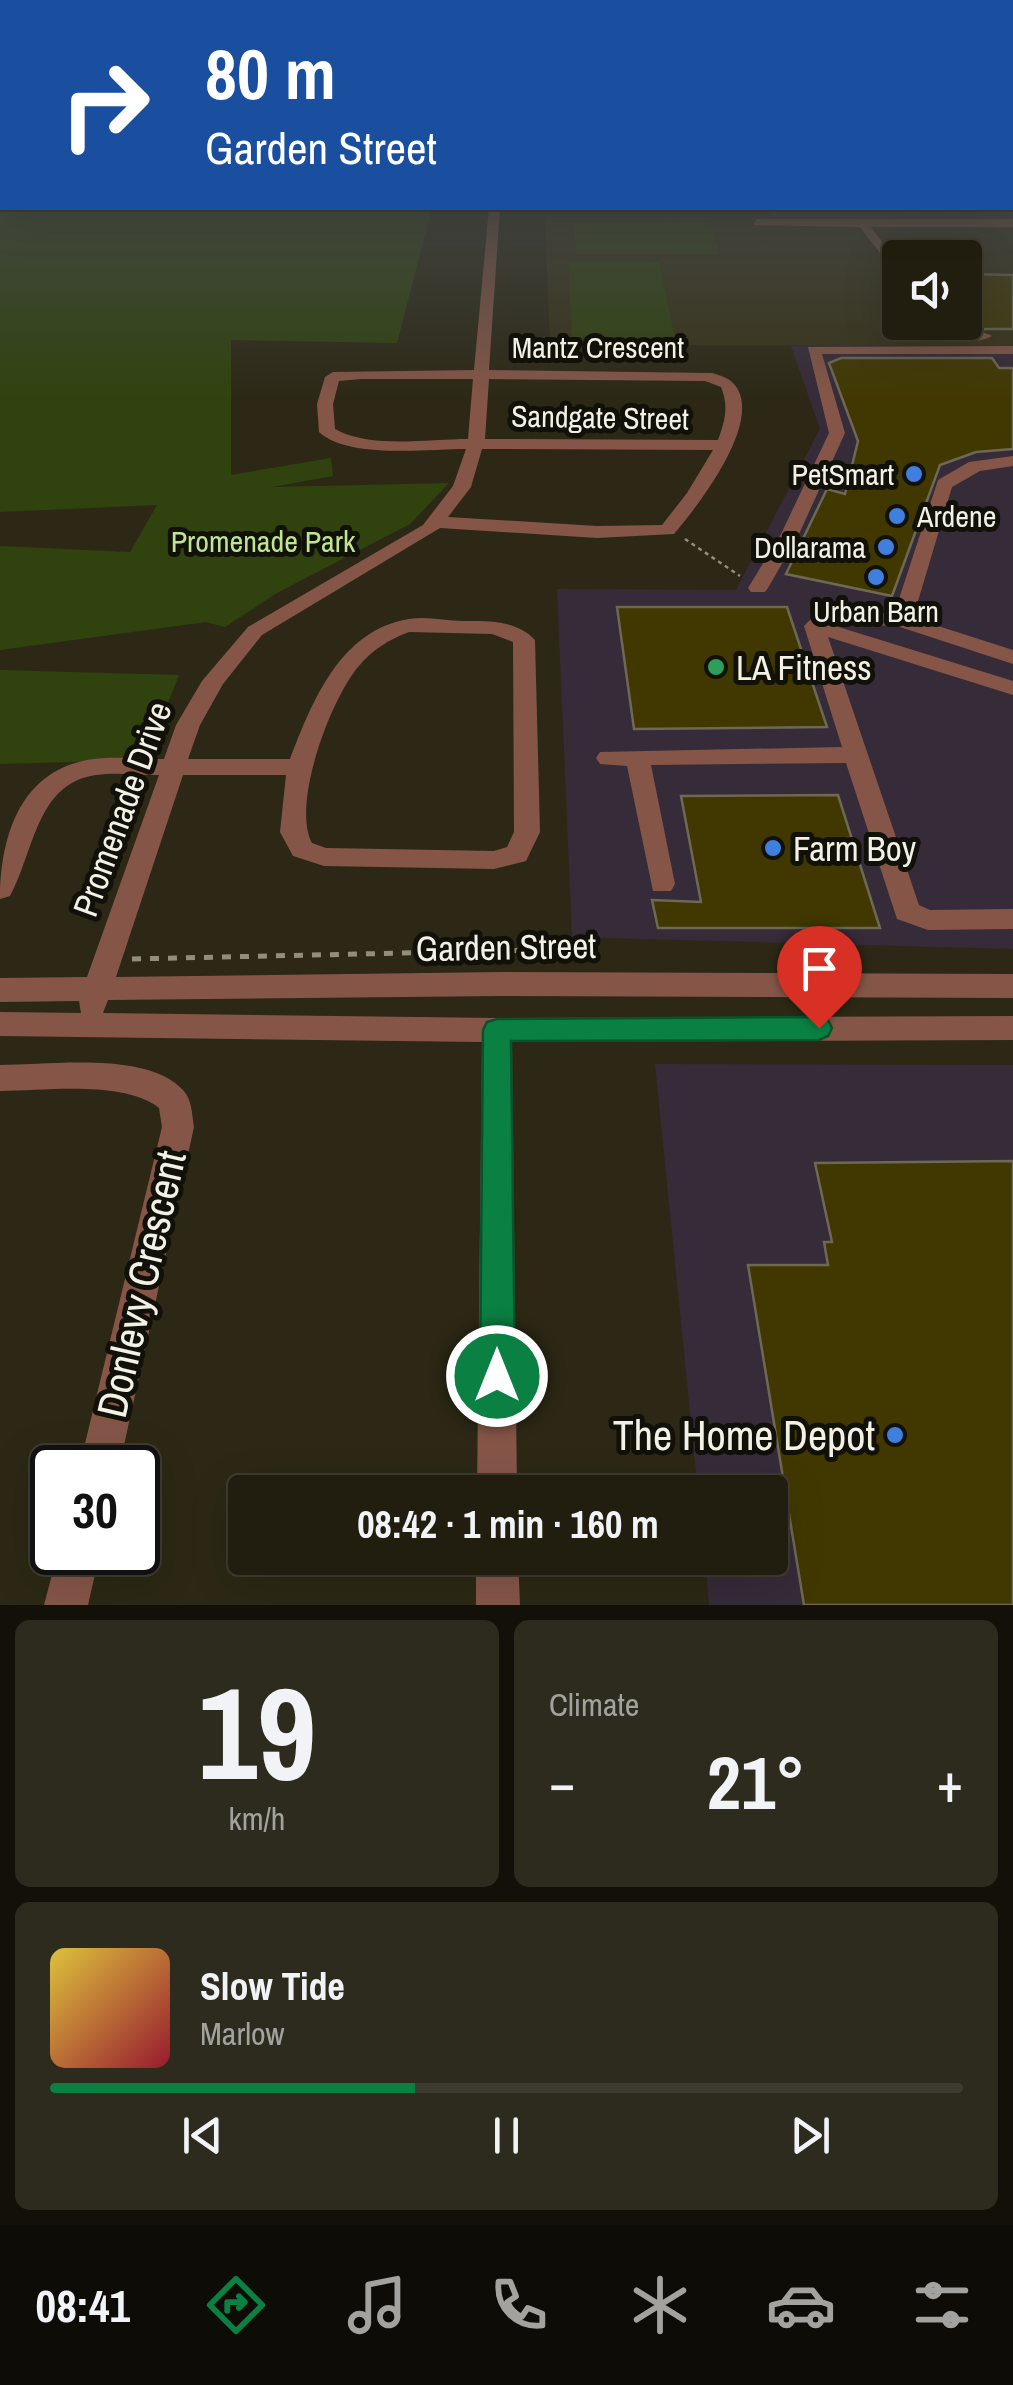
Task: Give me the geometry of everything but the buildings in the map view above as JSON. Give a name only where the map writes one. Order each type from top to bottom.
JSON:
[{"type":"street","name":"Promenade Drive","points":[[86,1025],[188,725],[213,681],[256,631],[435,522],[462,488],[476,443],[491,252]]},
{"type":"street","points":[[982,336],[1013,335]]},
{"type":"street","points":[[758,588],[790,534],[836,432],[813,350],[1013,350]]},
{"type":"street","name":"Sandgate Street","points":[[483,374],[333,377],[326,392],[327,432],[344,441],[723,445]]},
{"type":"street","name":"Mantz Crescent","points":[[483,374],[715,377],[730,385],[737,395],[736,420],[669,528]]},
{"type":"street","points":[[902,621],[944,484],[975,466],[1013,462]]},
{"type":"street","points":[[435,522],[597,532],[650,533],[669,528]]},
{"type":"street","points":[[814,626],[827,614],[902,621],[1013,657]]},
{"type":"street","points":[[404,626],[496,627],[524,640],[527,832],[517,854],[494,860],[324,856],[302,848],[293,832],[299,767],[334,682],[356,657],[385,635],[404,626]]},
{"type":"street","points":[[814,626],[1013,688]]},
{"type":"street","points":[[814,626],[907,912],[928,920],[1013,919]]},
{"type":"street","points":[[608,758],[857,755]]},
{"type":"street","points":[[637,756],[662,884]]},
{"type":"street","points":[[2,881],[35,803],[58,778],[93,767],[299,767]]},
{"type":"street","points":[[677,984],[683,1029]]},
{"type":"street","name":"Garden Street","points":[[0,990],[677,984],[1013,986]]},
{"type":"street","points":[[0,1024],[497,1030],[1013,1028]]},
{"type":"street","points":[[497,1030],[498,1475]]},
{"type":"street","name":"Donlevy Crescent","points":[[0,1078],[122,1078],[154,1084],[174,1101],[178,1127],[103,1445]]},
{"type":"street","points":[[66,1605],[73,1575]]},
{"type":"street","points":[[498,1575],[498,1605]]},
{"type":"path","points":[[669,528],[758,588]]},
{"type":"path","points":[[107,960],[585,949]]},
{"type":"shaded area","points":[[546,252],[882,252],[882,340],[982,340],[982,252],[1013,252],[1013,346],[550,345]]},
{"type":"shaded area","points":[[791,346],[1013,346],[1013,949],[572,937],[557,589],[736,590],[820,429]]},
{"type":"shaded area","points":[[655,1064],[1013,1065],[1013,1605],[709,1605],[706,1575],[788,1575],[788,1475],[696,1475]]},
{"type":"green space","name":"Promenade Park","points":[[0,252],[421,252],[397,343],[231,340],[231,475],[331,458],[333,476],[272,487],[449,483],[410,524],[277,593],[225,627],[206,622],[0,650],[0,546],[130,552],[157,505],[0,512]]},
{"type":"green space","points":[[576,252],[720,254],[576,254]]},
{"type":"green space","points":[[568,261],[659,262],[675,338],[572,337]]},
{"type":"green space","points":[[0,670],[179,675],[145,760],[0,764]]},
{"type":"place","name":"PetSmart","points":[[914,474]]},
{"type":"place","name":"Ardene","points":[[897,516]]},
{"type":"place","name":"Dollarama","points":[[886,547]]},
{"type":"place","name":"Urban Barn","points":[[876,577]]},
{"type":"place","name":"LA Fitness","points":[[716,667]]},
{"type":"place","name":"Farm Boy","points":[[773,848]]},
{"type":"place","name":"The Home Depot","points":[[895,1435]]},
{"type":"route","points":[[497,1376],[497,1030],[819,1028]]}]
